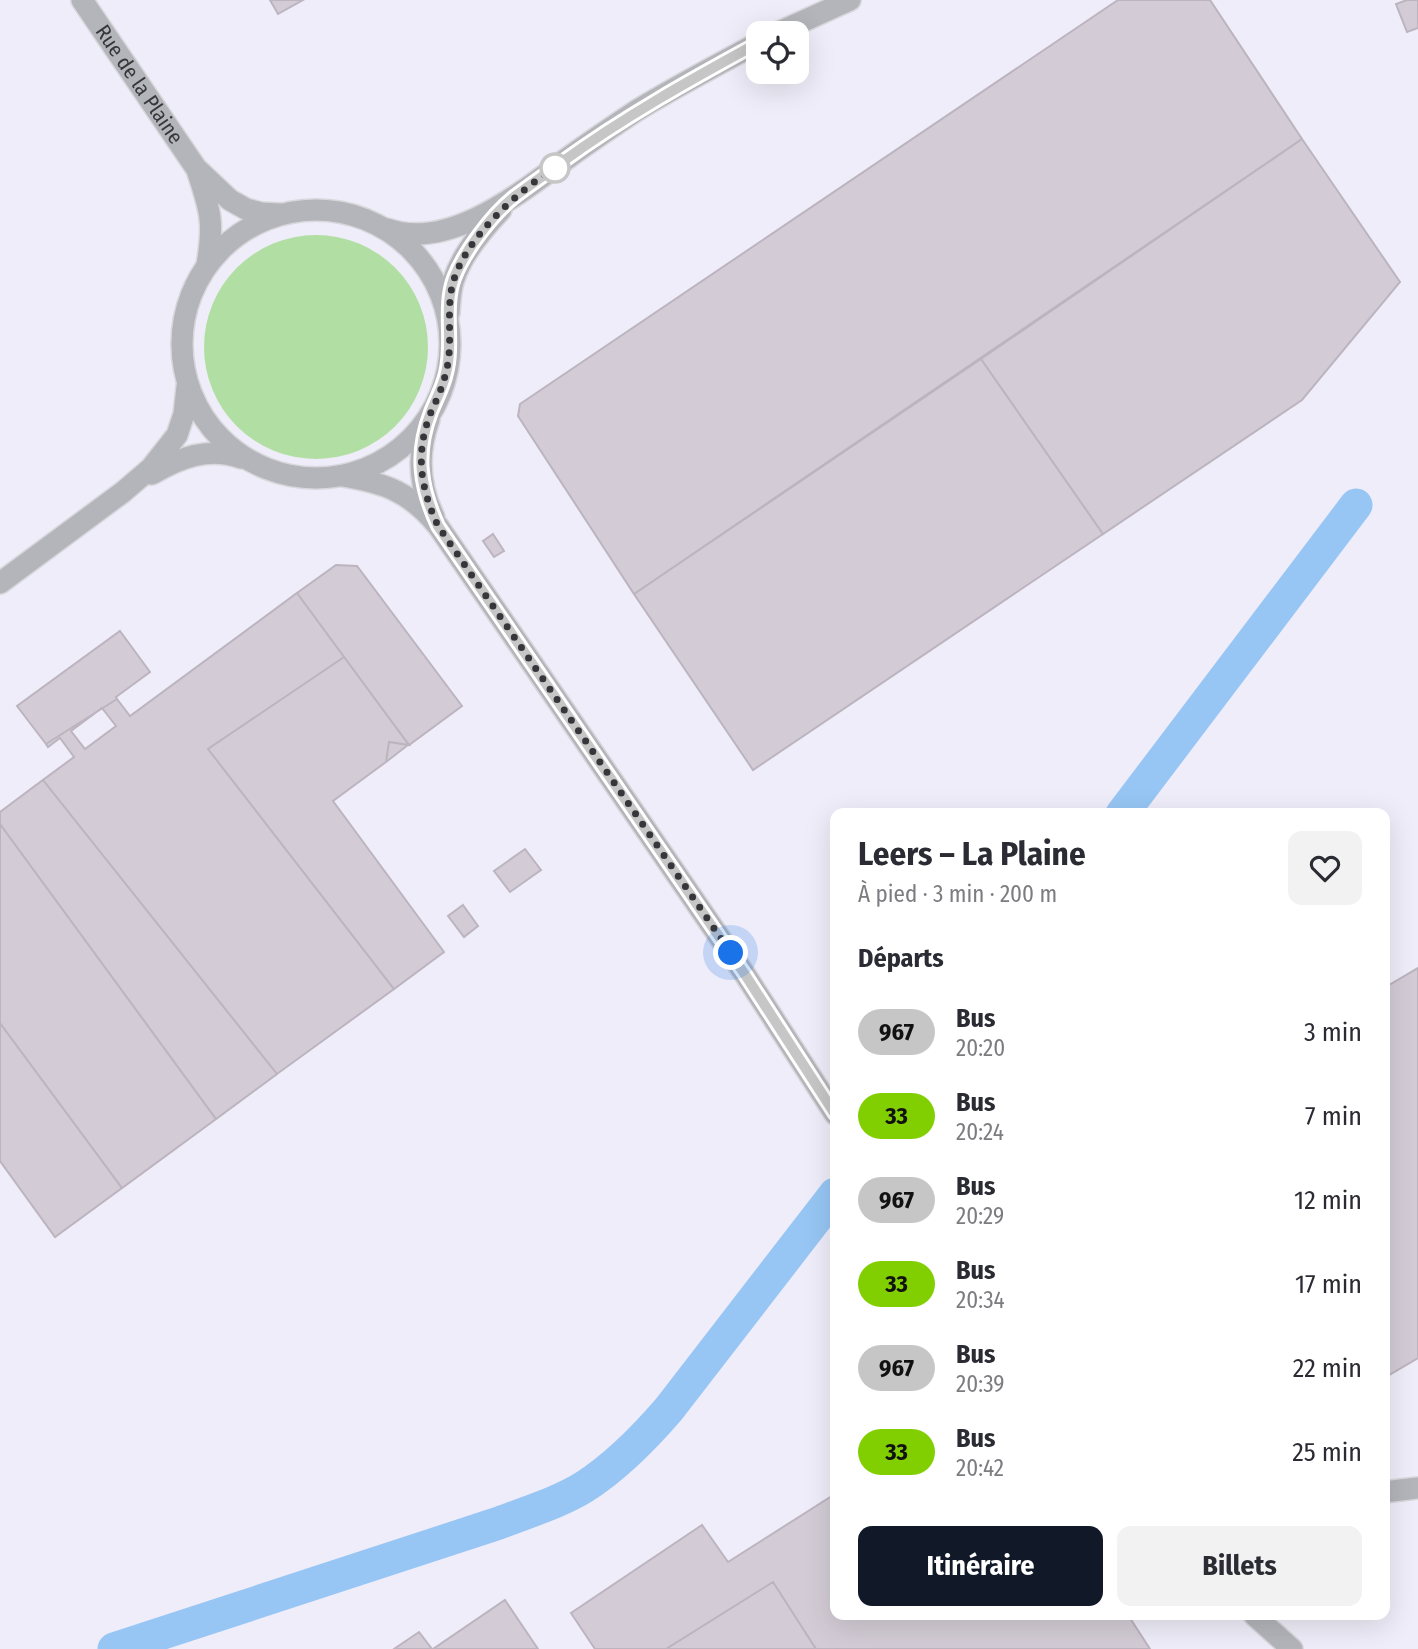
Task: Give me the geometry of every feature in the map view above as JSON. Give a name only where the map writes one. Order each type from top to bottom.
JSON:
[{"type":"street","name":"Rue de la Plaine","points":[[82,0],[196,168],[223,195],[246,209],[283,215]]},
{"type":"street","points":[[804,21],[850,0]]},
{"type":"street","points":[[255,463],[236,452],[206,421],[187,383],[183,363],[183,323],[192,294],[206,267],[232,240],[265,220],[303,211],[344,214],[392,231],[415,234],[450,228],[513,198],[637,111],[746,50]]},
{"type":"street","name":"Rue de la Plaine","points":[[196,168],[212,219],[212,240],[206,267]]},
{"type":"street","points":[[448,325],[451,291],[461,262],[490,222],[513,198]]},
{"type":"street","points":[[123,492],[176,461],[200,454],[230,454],[275,472],[319,478],[363,469],[402,447],[431,412],[441,392],[450,348],[448,325],[437,286],[426,269],[406,246],[382,228]]},
{"type":"street","points":[[0,583],[123,492],[151,468],[177,435],[184,414],[187,383]]},
{"type":"street","points":[[431,412],[423,442],[421,465],[427,502],[438,526]]},
{"type":"street","points":[[341,475],[367,480],[407,496],[427,512],[438,526],[746,976],[830,1106]]},
{"type":"street","points":[[1390,1491],[1418,1488]]},
{"type":"street","points":[[1260,1620],[1292,1649]]},
{"type":"shaded area","points":[[0,0],[1418,0],[1418,1649],[0,1649]]},
{"type":"green space","points":[[327,235],[349,239],[369,248],[387,260],[403,276],[424,314],[428,347],[424,380],[420,390],[403,418],[387,434],[349,455],[305,459],[283,455],[263,446],[245,434],[229,418],[208,380],[204,336],[208,314],[217,294],[229,276],[245,260],[283,239]]},
{"type":"building","points":[[270,0],[303,0],[278,14]]},
{"type":"building","points":[[1118,0],[1210,0],[1302,139],[634,594],[518,416],[520,404]]},
{"type":"building","points":[[1418,0],[1418,28],[1407,32],[1396,4]]},
{"type":"building","points":[[1302,139],[1400,282],[1302,400],[1103,534],[981,359]]},
{"type":"building","points":[[981,359],[1103,534],[753,770],[634,594]]},
{"type":"building","points":[[493,534],[504,551],[494,557],[483,541]]},
{"type":"building","points":[[336,565],[357,566],[462,706],[409,745],[297,593]]},
{"type":"building","points":[[297,593],[344,657],[208,749],[394,989],[277,1074],[43,780],[74,757],[60,738],[48,747],[46,744],[97,711],[71,731],[85,749],[116,726],[102,708],[117,699],[130,716]]},
{"type":"building","points":[[120,631],[150,672],[116,697],[117,699],[46,744],[17,706]]},
{"type":"building","points":[[344,657],[409,745],[389,742],[386,762],[333,801],[444,952],[394,989],[208,749]]},
{"type":"building","points":[[389,742],[408,745],[386,762]]},
{"type":"building","points":[[43,780],[277,1074],[216,1119],[0,824],[0,812]]},
{"type":"building","points":[[0,824],[216,1119],[122,1188],[0,1023]]},
{"type":"building","points":[[525,849],[541,870],[510,892],[494,871]]},
{"type":"building","points":[[463,905],[478,926],[464,937],[448,916]]},
{"type":"building","points":[[1418,968],[1418,1358],[1390,1374],[1390,984]]},
{"type":"building","points":[[0,1023],[122,1188],[55,1237],[0,1161]]},
{"type":"building","points":[[830,1497],[830,1620],[1131,1620],[1150,1649],[816,1649],[773,1582],[666,1649],[595,1649],[571,1613],[702,1525],[728,1562]]},
{"type":"building","points":[[773,1582],[816,1649],[666,1649]]},
{"type":"building","points":[[505,1600],[538,1649],[433,1649]]},
{"type":"building","points":[[419,1632],[432,1649],[394,1649]]},
{"type":"waterway","points":[[1127,808],[1356,505]]},
{"type":"waterway","points":[[114,1649],[499,1523],[553,1503],[584,1487],[630,1451],[669,1409],[830,1200]]},
{"type":"bus line","name":"967","points":[[746,50],[637,111],[604,133],[513,198],[490,222],[461,262],[454,279],[448,325],[450,348],[447,370],[426,428],[421,465],[427,502],[438,526],[746,976],[830,1106]]},
{"type":"route","points":[[555,168],[513,198],[490,222],[461,262],[454,279],[448,325],[450,348],[447,370],[426,428],[421,454],[424,489],[438,526],[731,953]]}]
